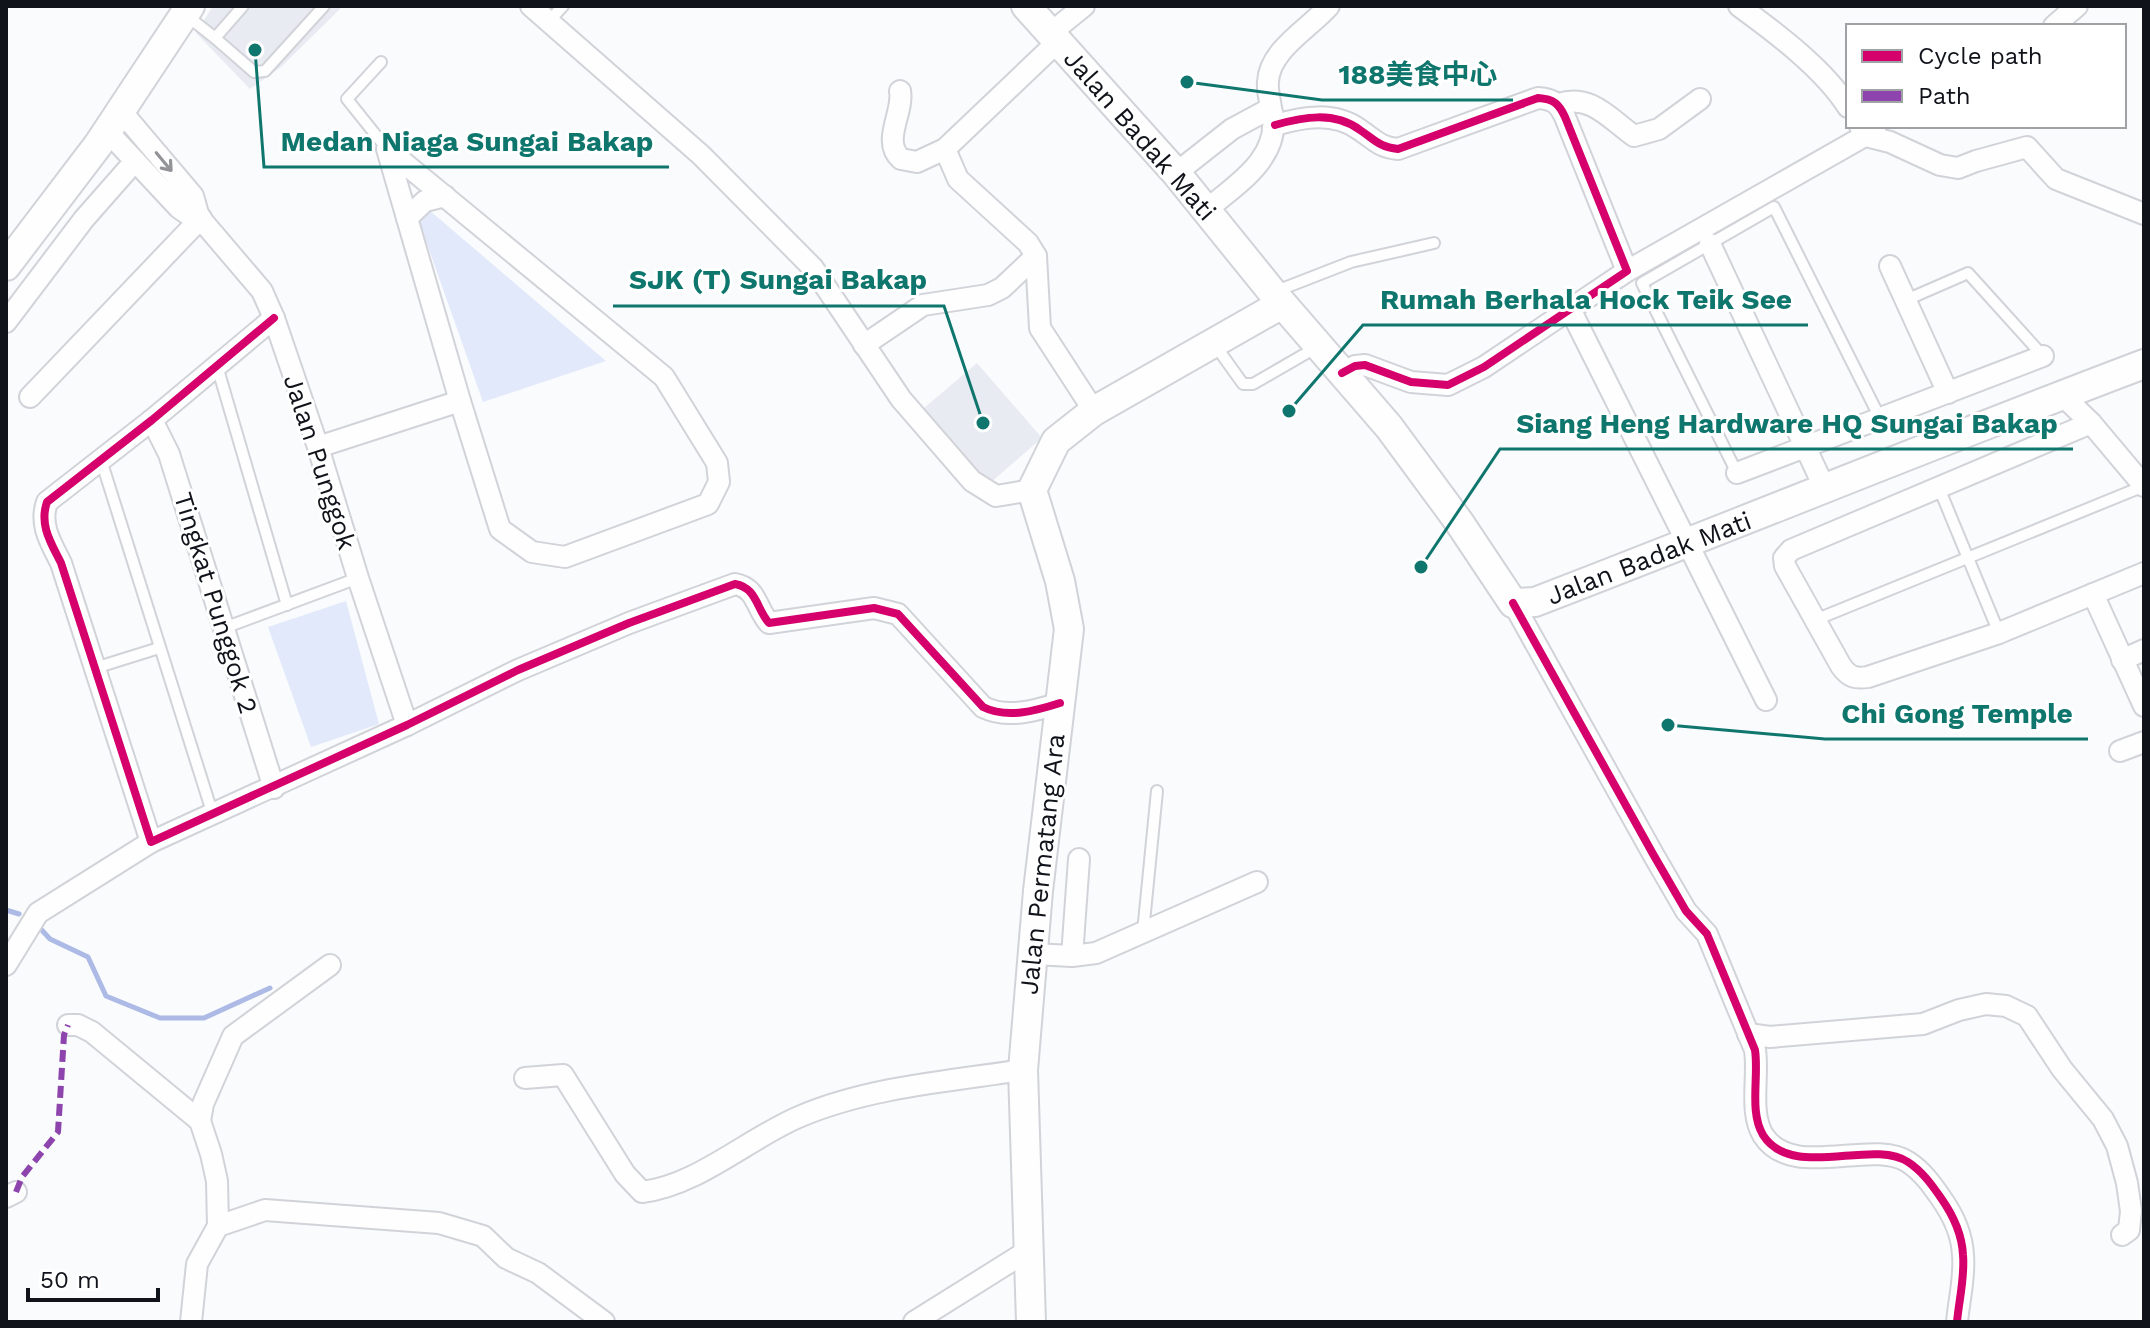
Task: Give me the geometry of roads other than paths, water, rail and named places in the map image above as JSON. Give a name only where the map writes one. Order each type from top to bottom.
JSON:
[{"type":"main road","name":"Jalan Badak Mati","points":[[1026,6],[1176,173],[1277,298],[1389,427],[1459,522],[1513,603],[1535,602],[2144,364]]},
{"type":"main road","points":[[6,266],[114,121],[187,10]]},
{"type":"main road","points":[[1032,490],[1056,441],[1094,411],[1214,344],[1277,298]]},
{"type":"main road","name":"Jalan Permatang Ara","points":[[1031,1322],[1023,1070],[1069,629],[1060,581],[1032,490]]},
{"type":"street","points":[[531,6],[556,13],[813,268],[901,399],[972,481],[996,496],[1032,490]]},
{"type":"street","points":[[900,91],[901,101],[892,140],[895,154],[906,162],[917,162],[945,149],[1050,49],[1058,27],[1084,6]]},
{"type":"street","points":[[1206,210],[1254,170],[1266,154],[1273,116],[1267,79],[1276,59],[1291,40],[1329,6]]},
{"type":"street","points":[[1739,6],[1774,32],[1841,95],[1846,104]]},
{"type":"street","points":[[2056,24],[2077,6]]},
{"type":"street","points":[[1176,173],[1232,129],[1273,116],[1339,119],[1360,129],[1383,147],[1398,149],[1538,98],[1559,104],[1584,101],[1634,136],[1659,129],[1700,99]]},
{"type":"street","points":[[1559,104],[1601,200],[1627,271]]},
{"type":"street","name":"Jalan Punggok","points":[[114,121],[135,161],[179,208],[189,215],[200,217]]},
{"type":"street","name":"Jalan Punggok","points":[[114,121],[193,196],[200,217],[262,291],[318,447],[407,725]]},
{"type":"street","points":[[1342,373],[1365,365],[1411,382],[1448,385],[1484,367],[1627,271],[1869,129],[1940,165],[1958,168],[2027,147],[2056,179],[2144,214]]},
{"type":"street","points":[[387,149],[664,377],[717,463],[719,482],[708,504],[565,557],[532,552],[500,529],[387,149]]},
{"type":"street","points":[[945,149],[958,179],[1028,243],[1036,256],[1040,328],[1094,411]]},
{"type":"street","points":[[6,322],[84,219],[135,161]]},
{"type":"street","points":[[59,196],[84,219]]},
{"type":"street","points":[[407,218],[425,201],[445,196]]},
{"type":"street","points":[[30,397],[200,217]]},
{"type":"street","points":[[1710,244],[1825,489]]},
{"type":"street","points":[[864,345],[923,305],[988,295],[1002,288],[1036,256]]},
{"type":"street","points":[[1890,266],[1948,393]]},
{"type":"street","points":[[1570,309],[1766,700]]},
{"type":"street","points":[[151,842],[61,563],[47,535],[43,514],[47,502],[152,420],[274,318]]},
{"type":"street","points":[[1737,473],[2043,356]]},
{"type":"street","points":[[2062,395],[2091,423],[2144,486]]},
{"type":"street","points":[[318,447],[460,401]]},
{"type":"street","name":"Tingkat Punggok 2","points":[[152,420],[169,454],[274,788]]},
{"type":"street","points":[[2091,423],[1791,550],[1784,558],[1785,566],[1841,666],[1847,675],[1858,678],[1999,633],[2144,573]]},
{"type":"street","points":[[6,965],[38,913],[151,842],[274,788],[518,670],[629,623],[735,584],[746,586],[754,594],[769,623],[874,608],[898,614],[983,707],[994,712],[1034,710],[1060,703]]},
{"type":"street","points":[[2093,594],[2144,706]]},
{"type":"street","points":[[1513,603],[1659,865],[1686,911],[1707,934],[1755,1050],[1758,1122],[1764,1137],[1781,1151],[1817,1159],[1879,1154],[1906,1160],[1929,1181],[1958,1227],[1963,1253],[1957,1322]]},
{"type":"street","points":[[2122,660],[2144,650]]},
{"type":"street","points":[[2120,751],[2144,742]]},
{"type":"street","points":[[1072,956],[1079,859]]},
{"type":"street","points":[[1033,954],[1072,956],[1096,953],[1257,882]]},
{"type":"street","points":[[191,1322],[197,1264],[218,1226],[217,1181],[200,1121],[203,1104],[233,1036],[330,965]]},
{"type":"street","points":[[1748,1034],[1770,1037],[1923,1024],[1959,1010],[1986,1004],[2006,1006],[2027,1016],[2062,1069],[2103,1119],[2117,1146],[2131,1211],[2129,1230],[2122,1235]]},
{"type":"street","points":[[68,1025],[78,1025],[92,1032],[200,1121]]},
{"type":"street","points":[[525,1078],[563,1075],[625,1174],[642,1192],[658,1191],[770,1130],[843,1101],[1023,1070]]},
{"type":"street","points":[[218,1226],[265,1210],[439,1223],[483,1236],[506,1258],[538,1273],[604,1322]]},
{"type":"street","points":[[914,1322],[1029,1250]]},
{"type":"lane","points":[[215,38],[243,6]]},
{"type":"lane","points":[[187,10],[254,72],[265,71],[324,6]]},
{"type":"lane","points":[[381,62],[347,99],[387,149]]},
{"type":"lane","points":[[1737,473],[1642,283],[1774,207],[1880,418]]},
{"type":"lane","points":[[1277,298],[1351,262],[1434,243]]},
{"type":"lane","points":[[1906,300],[1968,273],[2043,356]]},
{"type":"lane","points":[[1214,344],[1243,384],[1253,384],[1318,346]]},
{"type":"lane","points":[[217,366],[287,605]]},
{"type":"lane","points":[[101,460],[213,815]]},
{"type":"lane","points":[[1815,620],[2144,486]]},
{"type":"lane","points":[[1939,488],[1999,633]]},
{"type":"lane","points":[[224,628],[358,578]]},
{"type":"lane","points":[[95,668],[159,648]]},
{"type":"lane","points":[[1143,934],[1157,791]]},
{"type":"waterway","points":[[6,910],[19,914]]},
{"type":"waterway","points":[[38,926],[50,939],[88,957],[106,996],[160,1018],[204,1018],[270,988]]},
{"type":"place","name":"Medan Niaga Sungai Bakap","points":[[255,50]]},
{"type":"place","name":"188美食中心","points":[[1187,82]]},
{"type":"place","name":"Rumah Berhala Hock Teik See","points":[[1289,411]]},
{"type":"place","name":"SJK (T) Sungai Bakap","points":[[983,423]]},
{"type":"place","name":"Siang Heng Hardware HQ Sungai Bakap","points":[[1421,567]]},
{"type":"place","name":"Chi Gong Temple","points":[[1668,725]]}]
